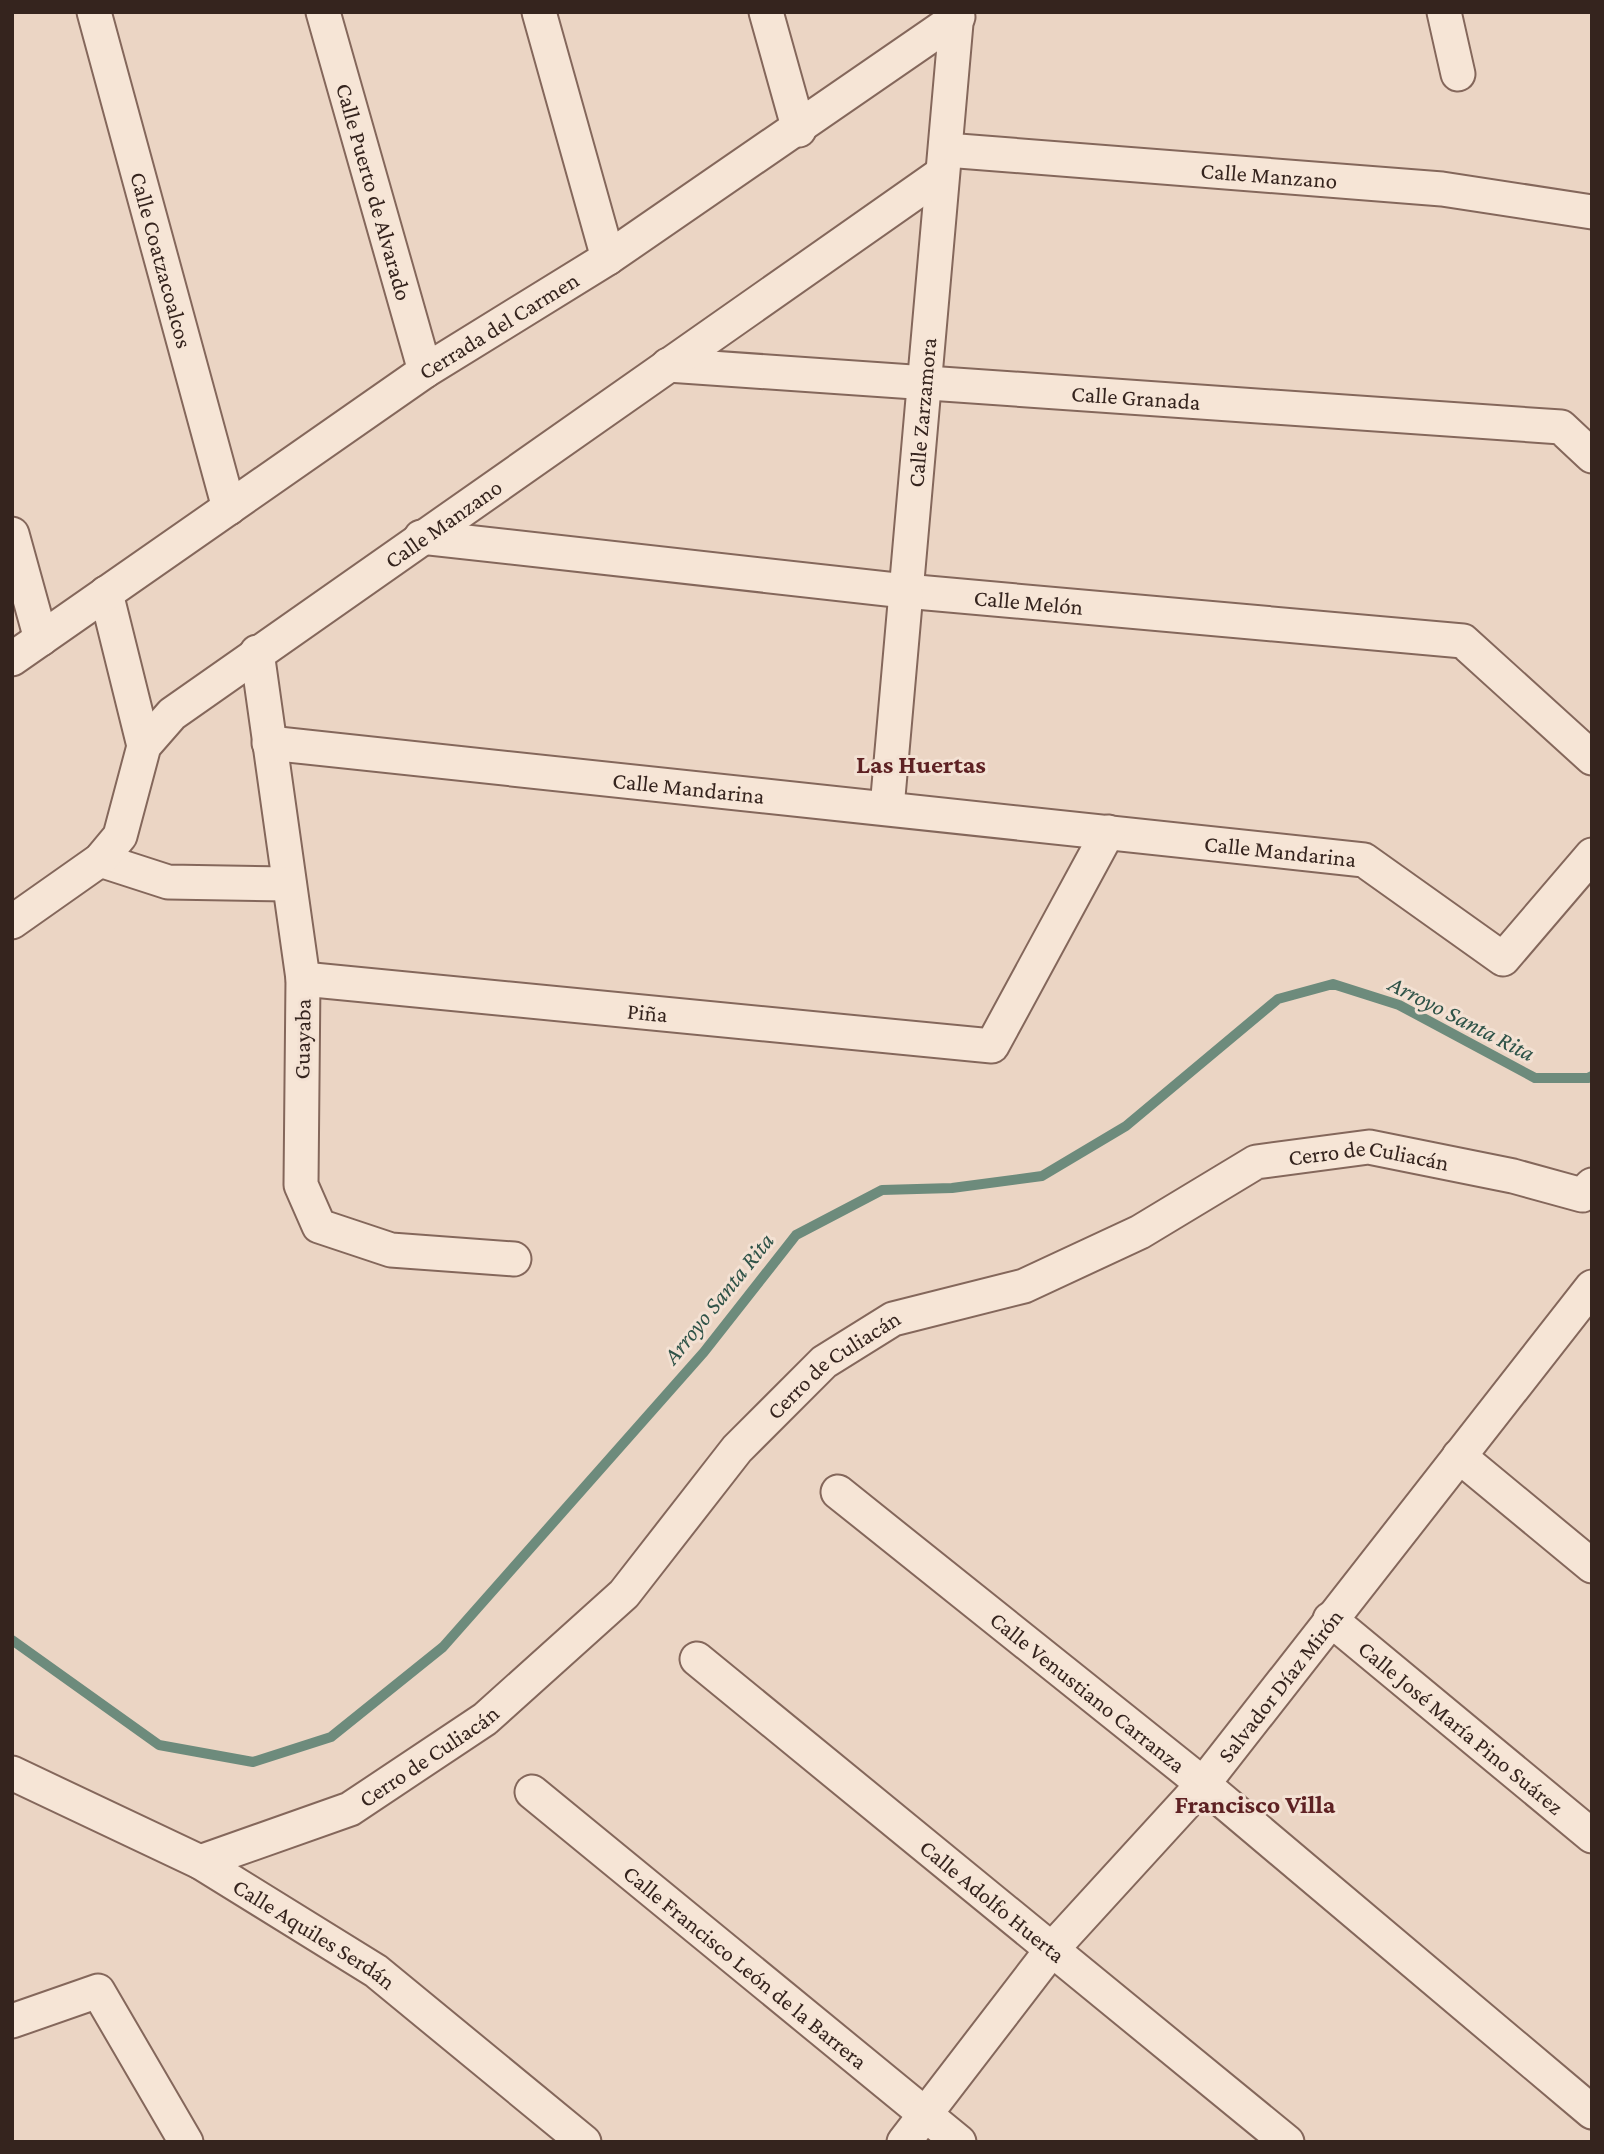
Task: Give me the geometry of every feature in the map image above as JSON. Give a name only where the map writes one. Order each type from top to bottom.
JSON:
[{"type":"street","name":"Calle Coatzacoalcos","points":[[94,12],[229,508]]},
{"type":"street","name":"Calle Puerto de Alvarado","points":[[323,12],[425,371]]},
{"type":"street","points":[[539,12],[608,258]]},
{"type":"street","points":[[766,12],[799,130]]},
{"type":"street","points":[[1444,12],[1458,74]]},
{"type":"street","name":"Cerrada del Carmen","points":[[12,659],[425,371],[608,258],[799,130],[957,15]]},
{"type":"street","name":"Calle Zarzamora","points":[[887,808],[957,15]]},
{"type":"street","name":"Calle Manzano","points":[[12,922],[100,860],[120,836],[144,746],[172,714],[668,365],[943,163],[1442,189],[1592,212]]},
{"type":"street","name":"Calle Granada","points":[[668,365],[1561,427],[1592,456]]},
{"type":"street","points":[[12,534],[40,639]]},
{"type":"street","name":"Calle Melón","points":[[421,537],[905,591],[1463,641],[1592,758]]},
{"type":"street","points":[[106,593],[144,746]]},
{"type":"street","name":"Guayaba","points":[[257,652],[303,979],[301,1185],[319,1226],[391,1250],[514,1259]]},
{"type":"street","name":"Calle Mandarina","points":[[269,743],[1364,860],[1503,959],[1592,855]]},
{"type":"street","name":"Piña","points":[[303,979],[992,1046],[1108,832]]},
{"type":"street","points":[[100,860],[168,882],[289,884]]},
{"type":"street","name":"Cerro de Culiacán","points":[[200,1862],[350,1809],[485,1719],[625,1594],[737,1449],[824,1362],[893,1319],[1024,1286],[1140,1232],[1256,1162],[1370,1147],[1513,1176],[1582,1195],[1592,1185]]},
{"type":"street","name":"Salvador Díaz Mirón","points":[[904,2142],[1053,1948],[1203,1784],[1592,1287]]},
{"type":"street","points":[[1460,1456],[1592,1566]]},
{"type":"street","name":"Calle Venustiano Carranza","points":[[838,1492],[1203,1784],[1592,2112]]},
{"type":"street","name":"Calle José María Pino Suárez","points":[[1330,1619],[1592,1836]]},
{"type":"street","name":"Calle Adolfo Huerta","points":[[697,1660],[1053,1948],[1287,2142]]},
{"type":"street","name":"Calle Aquiles Serdán","points":[[12,1773],[200,1862],[376,1971],[584,2142]]},
{"type":"street","name":"Calle Francisco León de la Barrera","points":[[532,1792],[959,2142]]},
{"type":"street","points":[[12,2021],[98,1991],[186,2142]]},
{"type":"waterway","name":"Arroyo Santa Rita","points":[[12,1640],[159,1745],[253,1762],[331,1737],[443,1647],[704,1352],[796,1235],[882,1190],[952,1188],[1042,1176],[1126,1126],[1278,999],[1333,984],[1399,1005],[1535,1078],[1592,1076]]},
{"type":"district","name":"Las Huertas","points":[[921,764]]},
{"type":"district","name":"Francisco Villa","points":[[1255,1804]]}]
